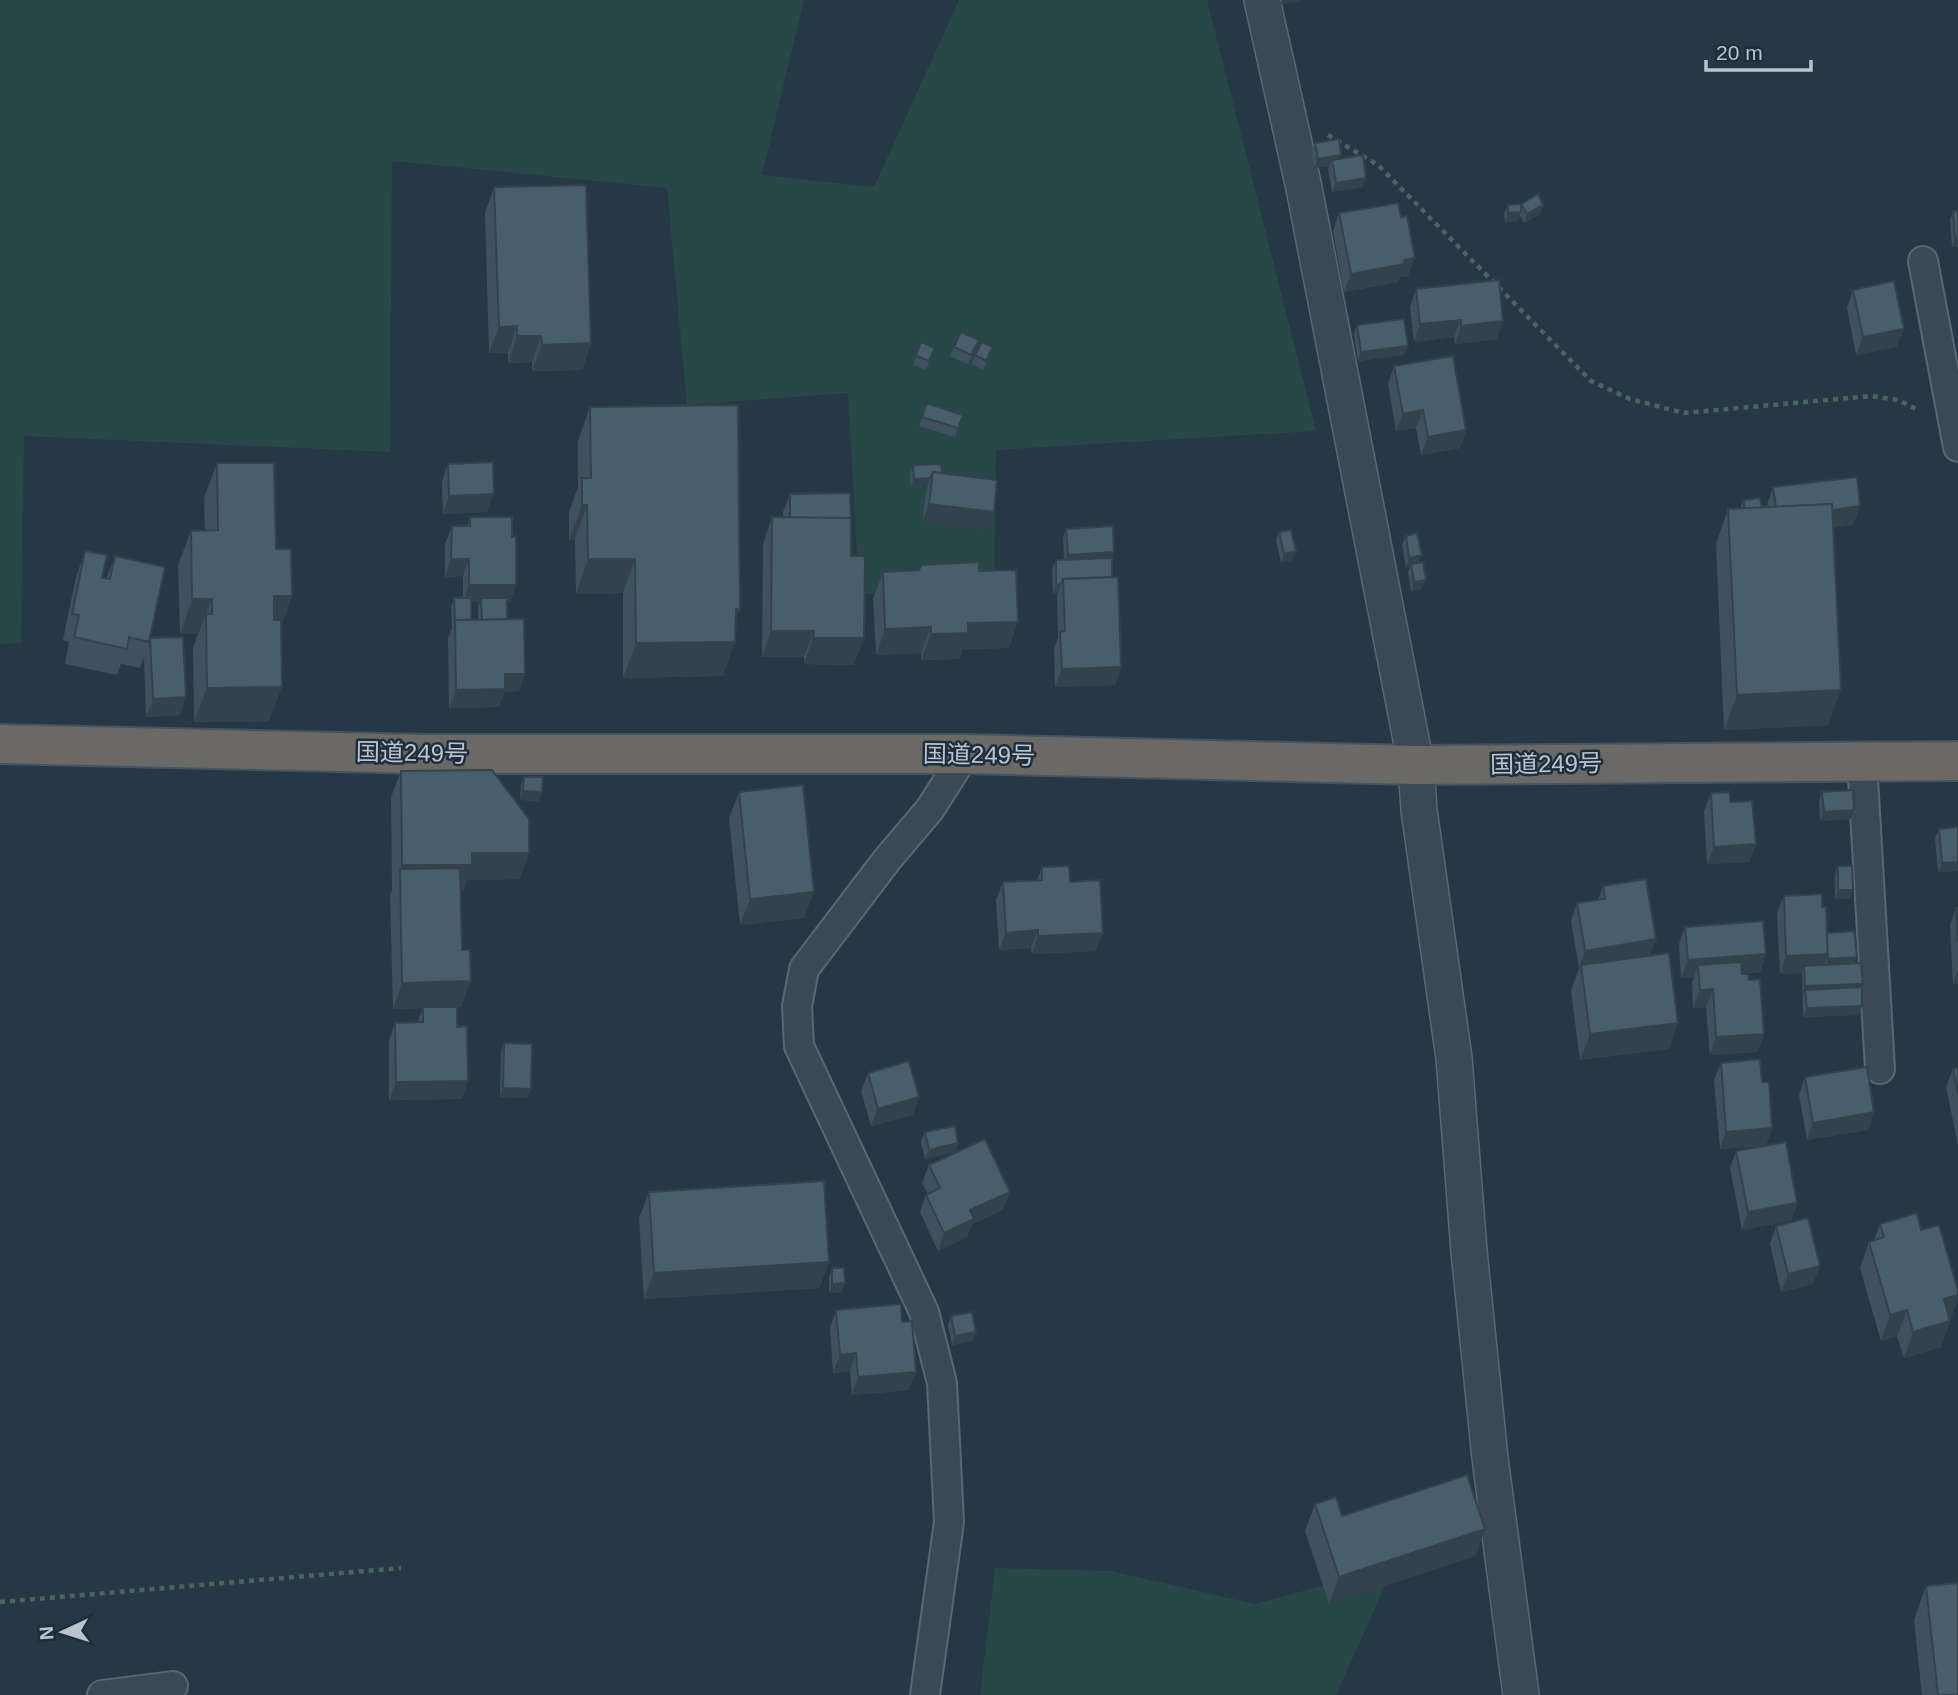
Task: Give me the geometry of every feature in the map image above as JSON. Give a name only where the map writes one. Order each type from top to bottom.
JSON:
[{"type":"highway","name":"国道249号","points":[[0,744],[423,754],[965,754],[1416,765],[1958,761]]},
{"type":"street","points":[[1262,0],[1304,188],[1416,765],[1419,810],[1454,1058],[1490,1458],[1521,1695]]},
{"type":"street","points":[[1923,261],[1958,447]]},
{"type":"street","points":[[925,1695],[948,1522],[942,1383],[924,1312],[799,1045],[797,1006],[804,969],[886,861],[930,809],[965,754]]},
{"type":"street","points":[[1863,761],[1880,1069]]},
{"type":"street","points":[[102,1695],[173,1686]]},
{"type":"path","points":[[1286,108],[1378,165],[1591,381],[1630,399],[1684,413],[1871,396],[1898,400],[1914,410],[1951,409]]},
{"type":"path","points":[[0,1602],[401,1568]]},
{"type":"green space","points":[[0,0],[804,0],[762,175],[874,187],[959,0],[1207,0],[1316,431],[996,450],[994,594],[859,594],[848,393],[687,405],[667,188],[392,161],[390,452],[24,436],[21,643],[0,644]]},
{"type":"green space","points":[[1394,1566],[1336,1695],[980,1695],[995,1568],[1111,1571],[1255,1604]]},
{"type":"building","points":[[1339,139],[1341,155],[1318,159],[1315,143]]},
{"type":"building","points":[[1363,155],[1366,178],[1336,183],[1332,160]]},
{"type":"building","points":[[586,185],[591,343],[542,345],[541,336],[517,336],[517,326],[499,327],[494,187]]},
{"type":"building","points":[[1538,194],[1543,205],[1527,214],[1521,204]]},
{"type":"building","points":[[1398,203],[1401,217],[1407,216],[1415,258],[1404,260],[1405,264],[1351,274],[1339,213]]},
{"type":"building","points":[[1521,204],[1521,212],[1508,213],[1508,205]]},
{"type":"building","points":[[1953,211],[1958,211],[1958,238],[1955,238]]},
{"type":"building","points":[[1499,280],[1503,321],[1461,326],[1461,320],[1420,324],[1416,289]]},
{"type":"building","points":[[1894,281],[1904,329],[1863,337],[1853,290]]},
{"type":"building","points":[[1404,319],[1408,346],[1361,352],[1357,325]]},
{"type":"building","points":[[961,332],[979,340],[971,355],[954,347]]},
{"type":"building","points":[[921,342],[935,348],[929,361],[916,356]]},
{"type":"building","points":[[982,342],[993,347],[986,361],[975,355]]},
{"type":"building","points":[[1453,356],[1466,430],[1428,437],[1423,410],[1403,414],[1394,366]]},
{"type":"building","points":[[927,403],[963,415],[958,428],[922,417]]},
{"type":"building","points":[[738,405],[740,610],[736,609],[735,642],[636,643],[635,559],[588,559],[587,505],[582,505],[582,478],[591,478],[590,407]]},
{"type":"building","points":[[493,462],[494,494],[449,496],[448,464]]},
{"type":"building","points":[[217,463],[274,463],[276,549],[291,549],[292,596],[274,596],[274,620],[281,620],[282,687],[207,688],[206,614],[212,614],[212,599],[192,599],[191,531],[218,530]]},
{"type":"building","points":[[941,464],[942,473],[933,472],[930,478],[914,479],[913,465]]},
{"type":"building","points":[[933,472],[997,480],[994,512],[929,504]]},
{"type":"building","points":[[1857,477],[1860,506],[1832,510],[1832,504],[1776,507],[1773,487]]},
{"type":"building","points":[[850,493],[851,518],[790,518],[790,494]]},
{"type":"building","points":[[1760,498],[1762,508],[1745,509],[1743,500]]},
{"type":"building","points":[[1832,504],[1841,690],[1737,695],[1728,509]]},
{"type":"building","points":[[470,517],[512,517],[512,537],[516,536],[516,585],[469,585],[469,559],[451,559],[452,526],[470,526]]},
{"type":"building","points":[[772,517],[851,518],[851,556],[865,556],[864,638],[813,638],[814,631],[771,631]]},
{"type":"building","points":[[1113,526],[1114,552],[1068,555],[1066,529]]},
{"type":"building","points":[[1291,530],[1296,551],[1284,554],[1279,532]]},
{"type":"building","points":[[1417,533],[1422,555],[1409,558],[1406,536]]},
{"type":"building","points":[[85,551],[107,555],[102,578],[110,579],[115,556],[165,567],[149,642],[129,637],[127,649],[74,637],[79,615],[72,614]]},
{"type":"building","points":[[1112,558],[1112,577],[1063,579],[1061,584],[1056,585],[1056,560]]},
{"type":"building","points":[[979,562],[979,571],[1016,570],[1018,622],[968,623],[968,633],[931,634],[931,627],[885,629],[883,572],[919,570],[921,565]]},
{"type":"building","points":[[1423,562],[1426,580],[1414,582],[1411,564]]},
{"type":"building","points":[[1118,577],[1121,667],[1062,669],[1060,632],[1065,631],[1063,579]]},
{"type":"building","points":[[454,598],[471,598],[471,620],[455,620]]},
{"type":"building","points":[[481,598],[507,598],[507,619],[482,620]]},
{"type":"building","points":[[524,619],[525,674],[505,674],[505,689],[456,690],[455,620]]},
{"type":"building","points":[[183,637],[186,697],[153,699],[150,638]]},
{"type":"building","points":[[492,770],[529,819],[529,853],[472,853],[472,865],[402,865],[401,771]]},
{"type":"building","points":[[524,777],[543,777],[542,792],[523,791]]},
{"type":"building","points":[[803,785],[814,892],[750,899],[739,792]]},
{"type":"building","points":[[1853,790],[1854,810],[1824,812],[1822,792]]},
{"type":"building","points":[[1730,792],[1730,802],[1752,801],[1756,844],[1714,847],[1711,793]]},
{"type":"building","points":[[1958,827],[1958,862],[1942,863],[1939,829]]},
{"type":"building","points":[[1069,866],[1070,882],[1100,880],[1103,933],[1038,936],[1038,930],[1006,933],[1003,882],[1042,880],[1042,867]]},
{"type":"building","points":[[1838,866],[1852,866],[1853,890],[1838,890]]},
{"type":"building","points":[[460,868],[462,950],[470,950],[471,981],[402,983],[400,869]]},
{"type":"building","points":[[1646,879],[1656,939],[1585,951],[1577,903],[1605,899],[1603,886]]},
{"type":"building","points":[[1822,894],[1822,907],[1826,907],[1828,954],[1786,956],[1784,896]]},
{"type":"building","points":[[1956,908],[1958,908],[1958,941]]},
{"type":"building","points":[[1763,921],[1766,954],[1688,960],[1685,927]]},
{"type":"building","points":[[1854,931],[1857,957],[1828,959],[1827,933]]},
{"type":"building","points":[[1669,953],[1678,1023],[1590,1034],[1581,965]]},
{"type":"building","points":[[1741,962],[1742,974],[1748,974],[1749,980],[1760,979],[1764,1034],[1716,1037],[1713,989],[1700,990],[1698,965]]},
{"type":"building","points":[[1861,963],[1863,984],[1805,986],[1804,966]]},
{"type":"building","points":[[1862,987],[1862,1006],[1807,1008],[1805,990]]},
{"type":"building","points":[[423,1007],[457,1007],[457,1027],[467,1026],[468,1081],[396,1082],[395,1023],[423,1022]]},
{"type":"building","points":[[504,1043],[532,1044],[531,1089],[503,1088]]},
{"type":"building","points":[[1760,1059],[1762,1082],[1769,1082],[1772,1128],[1726,1132],[1721,1063]]},
{"type":"building","points":[[909,1061],[919,1097],[878,1109],[868,1073]]},
{"type":"building","points":[[1867,1067],[1874,1112],[1813,1123],[1805,1077]]},
{"type":"building","points":[[1958,1068],[1958,1095],[1953,1069]]},
{"type":"building","points":[[955,1126],[958,1143],[929,1150],[925,1132]]},
{"type":"building","points":[[985,1139],[1010,1192],[970,1210],[974,1219],[944,1233],[926,1195],[940,1188],[929,1165]]},
{"type":"building","points":[[1786,1142],[1797,1203],[1748,1212],[1736,1151]]},
{"type":"building","points":[[824,1181],[829,1262],[654,1273],[649,1192]]},
{"type":"building","points":[[1917,1213],[1921,1230],[1939,1225],[1958,1295],[1944,1299],[1950,1321],[1913,1332],[1907,1310],[1890,1315],[1869,1242],[1884,1237],[1880,1224]]},
{"type":"building","points":[[1808,1218],[1820,1266],[1788,1274],[1776,1226]]},
{"type":"building","points":[[832,1268],[844,1268],[845,1283],[832,1284]]},
{"type":"building","points":[[901,1304],[902,1322],[912,1321],[916,1372],[858,1377],[856,1353],[840,1355],[836,1310]]},
{"type":"building","points":[[972,1312],[976,1332],[955,1336],[951,1316]]},
{"type":"building","points":[[1467,1475],[1485,1529],[1339,1577],[1315,1504],[1336,1497],[1342,1516]]},
{"type":"building","points":[[1958,1583],[1958,1695],[1938,1695],[1926,1586]]}]
